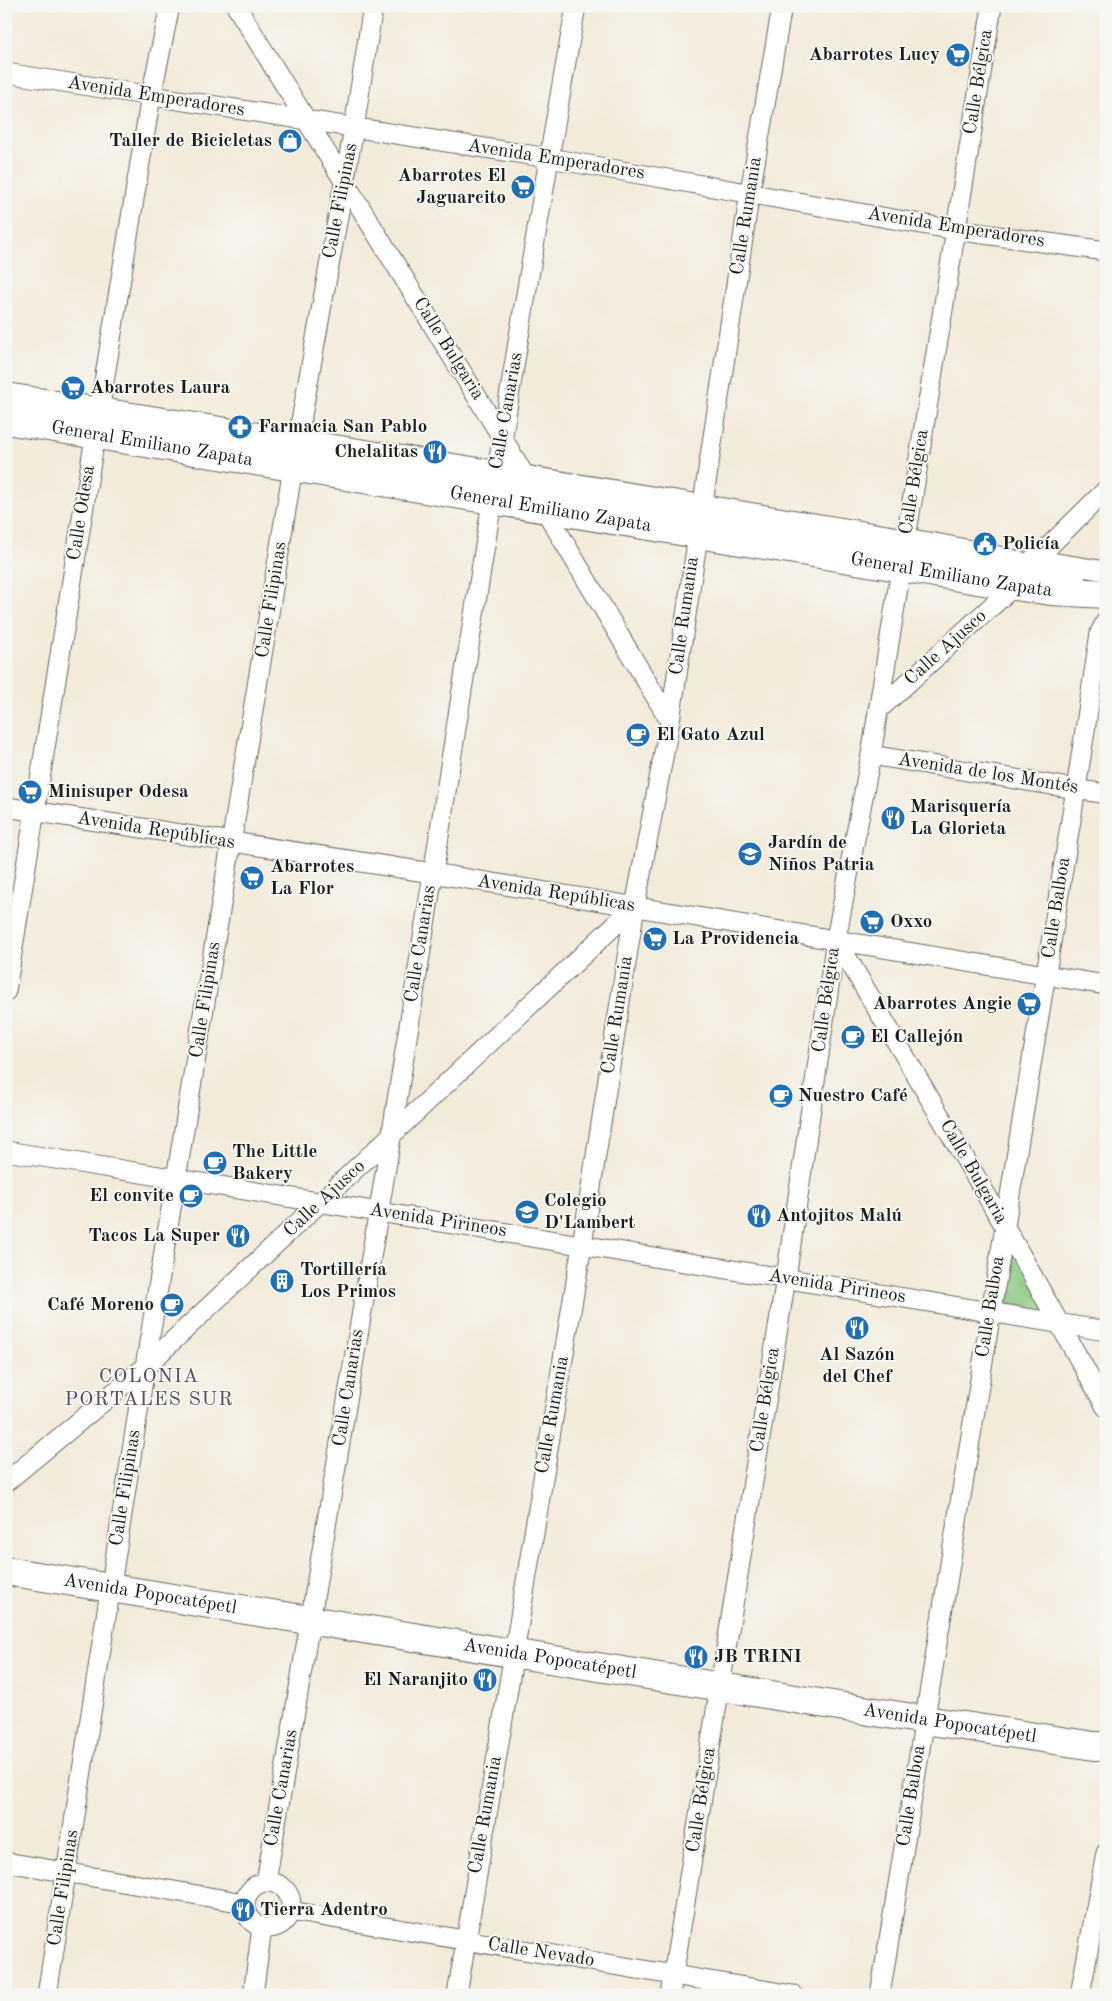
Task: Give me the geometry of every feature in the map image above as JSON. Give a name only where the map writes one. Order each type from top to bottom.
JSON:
[{"type":"main road","name":"General Emiliano Zapata","points":[[6,396],[97,423]]},
{"type":"main road","name":"General Emiliano Zapata","points":[[6,420],[97,423],[494,487],[546,508],[699,521]]},
{"type":"main road","name":"General Emiliano Zapata","points":[[494,487],[529,480],[699,521],[903,555],[1014,586],[1051,591],[1103,586]]},
{"type":"main road","name":"General Emiliano Zapata","points":[[903,555],[992,558],[1103,586]]},
{"type":"main road","name":"Avenida Popocatépetl","points":[[6,1571],[1102,1748]]},
{"type":"street","name":"Calle Odesa","points":[[6,991],[151,96],[170,6]]},
{"type":"street","name":"Calle Bulgaria","points":[[236,6],[546,508],[670,721]]},
{"type":"street","name":"Calle Filipinas","points":[[48,1995],[145,1367],[295,455],[374,6]]},
{"type":"street","name":"Calle Canarias","points":[[266,1882],[379,1212],[494,487],[504,439],[549,158],[576,6]]},
{"type":"street","name":"Calle Rumania","points":[[457,1995],[582,1245],[635,906],[670,721],[750,192],[782,6]]},
{"type":"street","name":"Calle Bélgica","points":[[670,1995],[786,1278],[836,939],[871,755],[992,6]]},
{"type":"street","name":"Avenida Emperadores","points":[[6,73],[549,158],[750,192],[955,230],[1106,251]]},
{"type":"street","points":[[1036,559],[1106,490]]},
{"type":"street","name":"General Emiliano Zapata","points":[[992,558],[1036,559],[1103,586]]},
{"type":"street","name":"Calle Ajusco","points":[[878,710],[1014,586]]},
{"type":"street","name":"Calle Balboa","points":[[880,1995],[1100,633],[1106,621]]},
{"type":"street","name":"Avenida de los Montés","points":[[871,755],[1106,794]]},
{"type":"street","name":"Avenida Repúblicas","points":[[6,807],[432,873],[1106,984]]},
{"type":"street","name":"Calle Ajusco","points":[[6,1482],[145,1367],[635,906]]},
{"type":"street","name":"Calle Bulgaria","points":[[836,939],[1004,1225],[1106,1407]]},
{"type":"street","name":"Avenida Pirineos","points":[[6,1151],[1106,1331]]},
{"type":"street","points":[[1080,1995],[1106,1853]]},
{"type":"street","points":[[6,1862],[244,1903]]},
{"type":"street","points":[[266,1882],[280,1886],[286,1891],[291,1904],[286,1919],[279,1925],[270,1928],[262,1927],[251,1921],[245,1910],[244,1903],[246,1895],[251,1888],[266,1882]]},
{"type":"street","name":"Calle Nevado","points":[[290,1911],[793,1995]]},
{"type":"street","points":[[253,1995],[262,1927]]},
{"type":"green space","points":[[1004,1226],[1059,1323],[991,1310]]},
{"type":"place","name":"Abarrotes Lucy","points":[[958,55]]},
{"type":"place","name":"Taller de Bicicletas","points":[[290,141]]},
{"type":"place","name":"Abarrotes El Jaguarcito","points":[[523,187]]},
{"type":"place","name":"Abarrotes Laura","points":[[73,388]]},
{"type":"place","name":"Farmacia San Pablo","points":[[240,427]]},
{"type":"place","name":"Chelalitas","points":[[435,452]]},
{"type":"place","name":"Policía","points":[[985,544]]},
{"type":"place","name":"El Gato Azul","points":[[638,735]]},
{"type":"place","name":"Minisuper Odesa","points":[[30,792]]},
{"type":"place","name":"Marisquería La Glorieta","points":[[893,818]]},
{"type":"place","name":"Jardín de Niños Patria","points":[[750,854]]},
{"type":"place","name":"Abarrotes La Flor","points":[[252,878]]},
{"type":"place","name":"Oxxo","points":[[872,922]]},
{"type":"place","name":"La Providencia","points":[[655,939]]},
{"type":"place","name":"Abarrotes Angie","points":[[1029,1004]]},
{"type":"place","name":"El Callejón","points":[[853,1037]]},
{"type":"place","name":"Nuestro Café","points":[[781,1096]]},
{"type":"place","name":"The Little Bakery","points":[[215,1163]]},
{"type":"place","name":"El convite","points":[[191,1196]]},
{"type":"place","name":"Colegio D'Lambert","points":[[527,1212]]},
{"type":"place","name":"Antojitos Malú","points":[[759,1216]]},
{"type":"place","name":"Tacos La Super","points":[[238,1236]]},
{"type":"place","name":"Tortillería Los Primos","points":[[282,1281]]},
{"type":"place","name":"Café Moreno","points":[[172,1305]]},
{"type":"place","name":"Al Sazón del Chef","points":[[857,1328]]},
{"type":"place","name":"JB TRINI","points":[[696,1657]]},
{"type":"place","name":"El Naranjito","points":[[485,1680]]},
{"type":"place","name":"Tierra Adentro","points":[[243,1910]]},
{"type":"district","name":"COLONIA PORTALES SUR","points":[[149,1388]]}]
